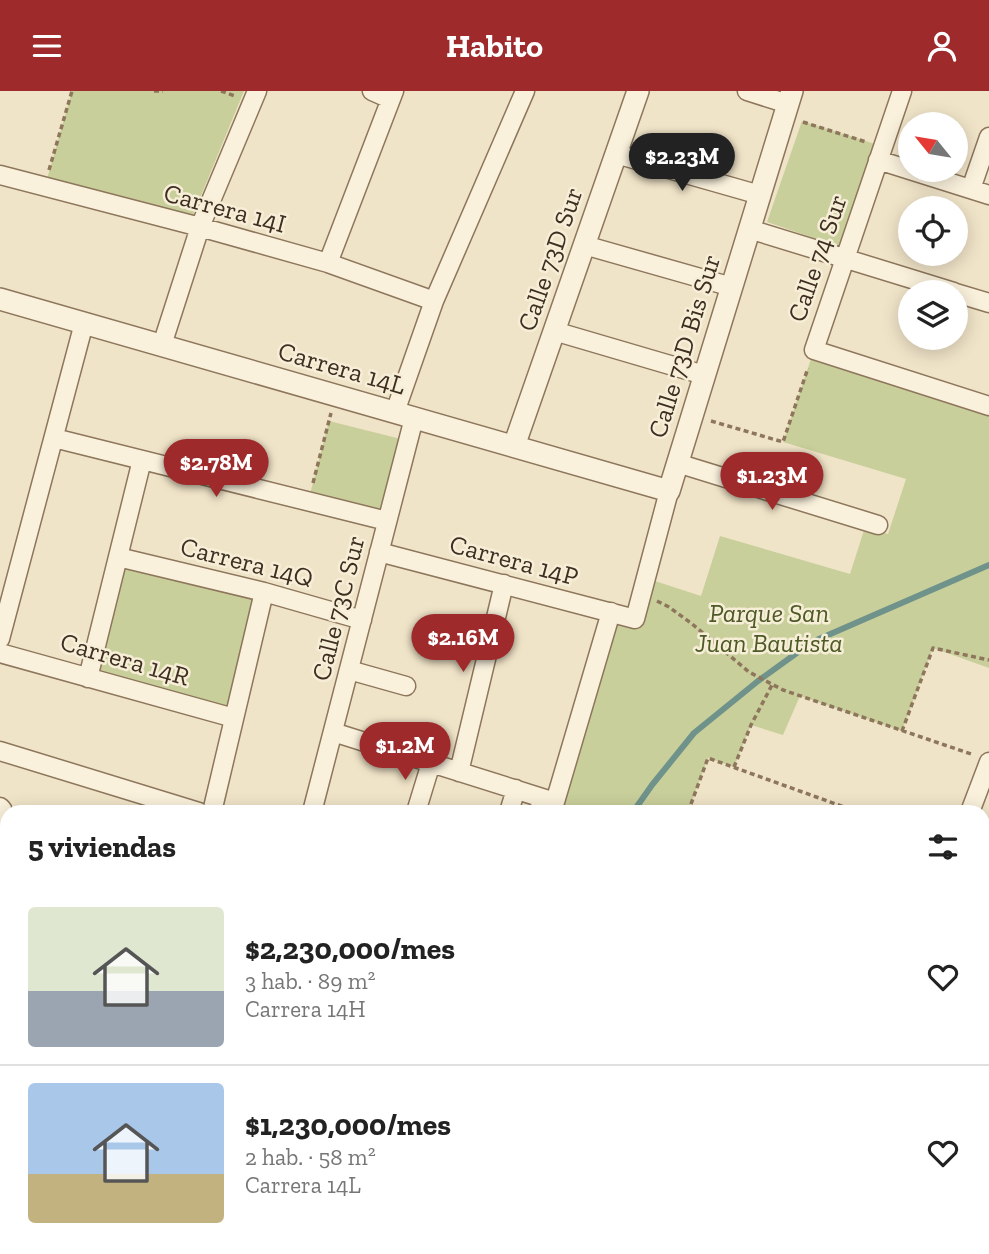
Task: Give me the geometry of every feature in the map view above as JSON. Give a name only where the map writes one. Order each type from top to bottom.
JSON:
[{"type":"street","points":[[162,345],[200,227],[257,91]]},
{"type":"street","points":[[328,263],[392,95],[372,91]]},
{"type":"street","name":"Calle 73C Sur","points":[[314,805],[387,521],[404,415],[434,301],[525,91]]},
{"type":"street","name":"Calle 73D Sur","points":[[514,446],[638,91]]},
{"type":"street","points":[[747,91],[788,104]]},
{"type":"street","name":"Calle 74 Sur","points":[[814,349],[902,91]]},
{"type":"street","name":"Calle 73D Bis Sur","points":[[635,619],[677,463],[788,104]]},
{"type":"street","points":[[971,189],[989,137]]},
{"type":"street","points":[[616,154],[760,195]]},
{"type":"street","points":[[881,154],[989,195]]},
{"type":"street","name":"Carrera 14I","points":[[0,175],[328,263],[434,301]]},
{"type":"street","points":[[750,229],[913,280]]},
{"type":"street","points":[[584,244],[732,287]]},
{"type":"street","points":[[968,297],[989,303]]},
{"type":"street","name":"Carrera 14L","points":[[0,299],[669,491]]},
{"type":"street","points":[[0,639],[85,323]]},
{"type":"street","points":[[554,331],[704,375]]},
{"type":"street","points":[[814,349],[989,405]]},
{"type":"street","points":[[54,438],[387,521]]},
{"type":"street","points":[[88,678],[142,460]]},
{"type":"street","points":[[677,463],[878,525]]},
{"type":"street","name":"Carrera 14P","points":[[379,552],[635,619]]},
{"type":"street","name":"Carrera 14Q","points":[[118,557],[362,619]]},
{"type":"street","points":[[459,772],[504,585]]},
{"type":"street","points":[[214,805],[264,592]]},
{"type":"street","points":[[549,805],[555,802],[611,613]]},
{"type":"street","name":"Carrera 14R","points":[[0,653],[234,718]]},
{"type":"street","points":[[349,670],[406,686]]},
{"type":"street","points":[[332,732],[555,802]]},
{"type":"street","points":[[0,751],[176,805]]},
{"type":"street","points":[[972,805],[983,759]]},
{"type":"street","points":[[418,805],[431,763]]},
{"type":"street","points":[[511,805],[516,789]]},
{"type":"path","points":[[44,187],[72,91]]},
{"type":"path","points":[[154,91],[163,91]]},
{"type":"path","points":[[788,104],[881,154]]},
{"type":"path","name":"Calle 74 Sur","points":[[692,416],[783,442],[814,349]]},
{"type":"path","points":[[307,502],[336,395]]},
{"type":"path","points":[[640,596],[656,601],[680,615],[749,672],[770,684],[983,759]]},
{"type":"path","points":[[902,731],[933,648],[989,660]]},
{"type":"path","points":[[734,767],[770,684]]},
{"type":"path","points":[[691,805],[708,758],[839,805]]},
{"type":"green space","points":[[72,91],[244,91],[191,220],[47,179]]},
{"type":"green space","points":[[802,121],[875,144],[840,247],[767,222]]},
{"type":"green space","name":"Parque San Juan Bautista","points":[[814,350],[989,406],[989,668],[933,648],[902,731],[800,696],[783,735],[751,725],[734,767],[708,758],[691,805],[545,805],[614,622],[639,629],[655,581],[701,596],[720,536],[850,574],[865,527],[888,534],[906,479],[783,442]]},
{"type":"green space","points":[[329,421],[405,440],[384,514],[310,494]]},
{"type":"green space","points":[[124,567],[255,599],[228,708],[97,676]]},
{"type":"waterway","points":[[638,805],[694,733],[812,642],[989,565]]}]
